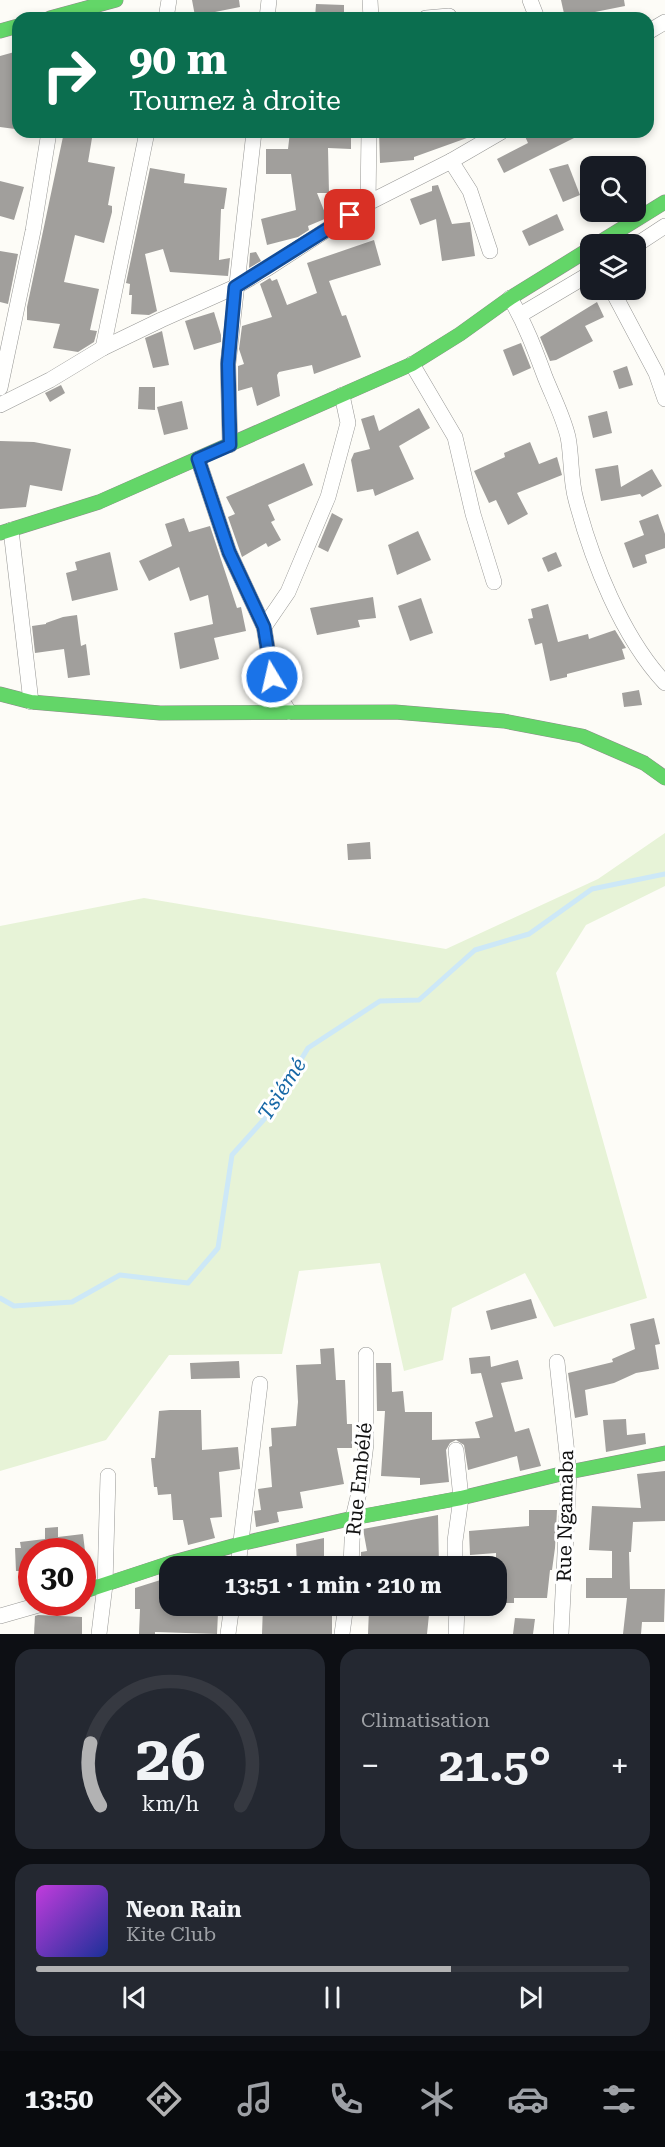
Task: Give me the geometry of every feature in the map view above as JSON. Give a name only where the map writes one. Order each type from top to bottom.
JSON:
[{"type":"street","points":[[78,12],[116,0]]},
{"type":"street","points":[[0,388],[33,231],[49,138]]},
{"type":"street","points":[[103,348],[146,138]]},
{"type":"street","points":[[230,445],[228,364],[253,138]]},
{"type":"street","points":[[368,203],[369,138]]},
{"type":"street","points":[[0,405],[50,380],[103,348],[235,287],[368,203],[491,138]]},
{"type":"street","points":[[451,161],[470,191],[490,251]]},
{"type":"street","points":[[613,234],[665,202]]},
{"type":"street","points":[[646,238],[665,226]]},
{"type":"street","points":[[31,702],[6,531],[99,502],[412,364],[460,334],[510,298],[580,255]]},
{"type":"street","points":[[520,315],[580,280]]},
{"type":"street","points":[[510,298],[520,315],[563,420],[568,439],[576,500],[602,579],[623,622],[650,666],[665,683]]},
{"type":"street","points":[[617,300],[656,374],[665,399]]},
{"type":"street","points":[[412,364],[455,437],[473,514],[494,582]]},
{"type":"street","points":[[264,627],[288,592],[328,497],[348,423],[342,395]]},
{"type":"street","points":[[198,459],[229,552],[264,627],[272,677],[279,696],[289,712]]},
{"type":"street","points":[[0,694],[31,702],[160,712],[395,712],[504,721],[582,736],[644,763],[665,778]]},
{"type":"street","name":"Rue Embélé","points":[[351,1556],[353,1518],[361,1484],[366,1444],[366,1355]]},
{"type":"street","name":"Rue Ngamaba","points":[[557,1362],[569,1472],[561,1634]]},
{"type":"street","points":[[239,1556],[260,1384]]},
{"type":"street","points":[[456,1450],[461,1498],[455,1541],[456,1556]]},
{"type":"street","points":[[96,1588],[170,1563],[240,1544],[665,1453]]},
{"type":"street","points":[[99,1634],[105,1585],[108,1476]]},
{"type":"street","points":[[0,1616],[18,1611]]},
{"type":"street","points":[[228,1634],[230,1616]]},
{"type":"street","points":[[342,1634],[344,1616]]},
{"type":"street","points":[[456,1634],[457,1616]]},
{"type":"green space","points":[[665,833],[665,886],[586,925],[556,973],[647,1298],[554,1327],[525,1273],[452,1308],[443,1360],[404,1371],[380,1263],[299,1271],[282,1354],[169,1355],[106,1440],[0,1471],[0,926],[144,898],[446,949],[598,879]]},
{"type":"building","points":[[192,0],[239,0],[240,7],[215,12],[194,12]]},
{"type":"building","points":[[561,0],[624,0],[625,6],[595,12],[564,12]]},
{"type":"building","points":[[316,4],[344,5],[344,12],[315,12]]},
{"type":"building","points":[[12,53],[12,129],[0,127],[0,56]]},
{"type":"building","points":[[63,138],[92,138],[88,162],[115,167],[108,205],[112,206],[112,212],[104,243],[75,235],[64,282],[99,289],[90,330],[97,331],[94,342],[78,352],[53,348],[60,324],[27,320],[27,307]]},
{"type":"building","points":[[289,138],[351,138],[351,149],[328,148],[329,193],[317,193],[327,218],[308,226],[309,230],[298,237],[267,245],[261,219],[296,210],[291,174],[266,174],[266,149],[288,149]]},
{"type":"building","points":[[379,138],[467,138],[414,157],[414,160],[380,163]]},
{"type":"building","points":[[526,138],[574,138],[504,173],[497,159],[528,143]]},
{"type":"building","points":[[568,164],[580,195],[563,202],[549,169]]},
{"type":"building","points":[[150,168],[185,174],[184,183],[227,188],[224,209],[221,209],[219,260],[230,258],[228,276],[170,272],[163,249],[145,254],[157,311],[149,315],[131,314],[132,295],[129,295],[130,284],[126,283]]},
{"type":"building","points":[[0,181],[24,187],[14,220],[0,216]]},
{"type":"building","points":[[438,185],[452,224],[470,222],[475,256],[442,261],[436,219],[420,225],[410,199],[432,191],[432,186]]},
{"type":"building","points":[[557,214],[564,230],[529,246],[522,231]]},
{"type":"building","points":[[374,240],[381,265],[329,281],[342,316],[346,315],[361,357],[314,374],[312,365],[279,372],[277,375],[280,396],[257,406],[252,387],[238,391],[238,366],[244,364],[239,349],[242,326],[272,317],[260,284],[270,278],[272,281],[277,279],[287,305],[317,293],[307,263]]},
{"type":"building","points":[[0,251],[18,254],[8,304],[0,302]]},
{"type":"building","points":[[256,252],[261,261],[249,268],[250,253]]},
{"type":"building","points":[[597,302],[604,317],[585,326],[593,341],[550,361],[540,337]]},
{"type":"building","points":[[214,312],[221,342],[194,350],[185,321]]},
{"type":"building","points":[[162,331],[169,365],[153,368],[145,338]]},
{"type":"building","points":[[521,343],[531,368],[513,376],[503,350]]},
{"type":"building","points":[[627,366],[633,385],[619,389],[613,371]]},
{"type":"building","points":[[61,385],[65,393],[50,402],[45,393]]},
{"type":"building","points":[[139,387],[155,387],[155,410],[138,409]]},
{"type":"building","points":[[182,401],[188,429],[164,435],[157,407]]},
{"type":"building","points":[[419,408],[430,428],[399,446],[414,479],[375,496],[373,489],[357,492],[351,460],[354,453],[370,449],[361,419],[374,415],[379,431]]},
{"type":"building","points":[[607,411],[612,433],[593,438],[588,416]]},
{"type":"building","points":[[0,441],[34,442],[71,449],[62,491],[30,485],[26,507],[0,509]]},
{"type":"building","points":[[530,442],[539,464],[557,457],[562,475],[517,493],[528,514],[508,525],[496,500],[489,503],[474,471],[505,457],[504,453]]},
{"type":"building","points":[[304,463],[313,485],[268,505],[275,520],[271,522],[281,540],[268,547],[266,543],[242,557],[228,517],[235,514],[226,497]]},
{"type":"building","points":[[618,465],[621,487],[652,469],[662,486],[642,497],[640,494],[601,501],[595,469]]},
{"type":"building","points":[[332,513],[343,519],[328,552],[318,547]]},
{"type":"building","points":[[658,514],[665,534],[665,548],[645,555],[647,563],[633,568],[624,543],[644,535],[639,521]]},
{"type":"building","points":[[184,518],[189,532],[210,526],[237,608],[241,607],[246,631],[214,638],[219,659],[180,669],[174,633],[213,624],[208,595],[190,601],[179,567],[149,581],[139,561],[172,546],[165,524]]},
{"type":"building","points":[[418,531],[431,560],[397,575],[388,545]]},
{"type":"building","points":[[110,552],[118,590],[72,601],[66,573],[77,570],[75,562]]},
{"type":"building","points":[[556,552],[562,566],[548,572],[542,558]]},
{"type":"building","points":[[373,597],[376,618],[358,620],[360,627],[317,635],[310,608]]},
{"type":"building","points":[[421,598],[433,633],[410,641],[398,606]]},
{"type":"building","points":[[548,604],[558,642],[588,634],[589,639],[615,630],[626,648],[622,649],[625,659],[567,674],[567,677],[550,681],[542,643],[535,645],[528,619],[533,618],[531,609]]},
{"type":"building","points":[[77,615],[81,646],[86,644],[90,675],[68,678],[64,649],[35,653],[32,626]]},
{"type":"building","points":[[639,690],[642,705],[624,707],[622,693]]},
{"type":"building","points":[[370,842],[371,859],[348,860],[347,844]]},
{"type":"building","points":[[531,1299],[537,1318],[491,1330],[486,1311]]},
{"type":"building","points":[[654,1318],[660,1344],[655,1345],[659,1369],[636,1373],[614,1383],[585,1390],[588,1415],[575,1418],[568,1373],[613,1362],[612,1359],[635,1349],[630,1324]]},
{"type":"building","points":[[334,1348],[336,1380],[345,1380],[347,1424],[352,1424],[352,1448],[337,1448],[344,1484],[300,1492],[303,1508],[277,1512],[279,1522],[256,1527],[254,1511],[261,1510],[258,1489],[272,1487],[269,1447],[272,1446],[271,1428],[296,1426],[298,1402],[296,1365],[321,1364],[320,1349]]},
{"type":"building","points":[[490,1356],[491,1367],[518,1360],[523,1379],[501,1383],[515,1432],[529,1428],[541,1466],[520,1471],[517,1456],[468,1470],[464,1445],[456,1440],[450,1443],[446,1450],[449,1482],[420,1485],[420,1478],[381,1476],[385,1411],[377,1411],[376,1363],[391,1363],[392,1392],[403,1391],[405,1412],[432,1412],[432,1440],[480,1438],[475,1422],[493,1417],[481,1373],[471,1374],[469,1358]]},
{"type":"building","points":[[239,1361],[240,1378],[191,1379],[190,1363]]},
{"type":"building","points":[[201,1410],[202,1450],[238,1447],[240,1469],[219,1472],[222,1517],[210,1518],[215,1538],[188,1545],[183,1520],[173,1520],[171,1494],[158,1495],[157,1487],[154,1487],[151,1458],[155,1458],[159,1411]]},
{"type":"building","points":[[626,1419],[627,1435],[645,1433],[646,1444],[606,1452],[603,1420]]},
{"type":"building","points":[[665,1471],[665,1521],[633,1522],[631,1552],[629,1552],[630,1589],[665,1589],[664,1622],[642,1622],[641,1634],[623,1634],[627,1598],[586,1598],[586,1578],[612,1578],[612,1551],[589,1550],[592,1506],[641,1508],[637,1474]]},
{"type":"building","points":[[529,1510],[557,1510],[555,1548],[547,1598],[514,1598],[514,1603],[507,1603],[507,1556],[496,1556],[496,1553],[470,1555],[469,1531],[529,1526]]},
{"type":"building","points":[[438,1515],[439,1556],[361,1556],[361,1552],[367,1551],[363,1529]]},
{"type":"building","points":[[58,1527],[58,1537],[83,1534],[83,1538],[45,1538],[45,1528]]},
{"type":"building","points":[[324,1538],[324,1556],[297,1556],[296,1544]]},
{"type":"building","points":[[15,1548],[18,1548],[18,1571],[16,1571]]},
{"type":"building","points":[[159,1580],[159,1616],[218,1616],[217,1634],[155,1632],[155,1634],[139,1634],[140,1609],[135,1609],[135,1588]]},
{"type":"building","points":[[35,1616],[82,1617],[82,1634],[34,1634]]},
{"type":"building","points":[[263,1616],[332,1616],[332,1634],[262,1634]]},
{"type":"building","points":[[369,1616],[429,1616],[427,1634],[368,1634]]},
{"type":"building","points":[[515,1618],[535,1619],[533,1634],[513,1634]]},
{"type":"waterway","name":"Tsiémé","points":[[0,1298],[14,1306],[72,1302],[120,1275],[188,1283],[218,1248],[232,1155],[267,1116],[308,1048],[380,1001],[419,1000],[475,950],[529,934],[592,889],[665,874]]},
{"type":"traffic: fast","points":[[72,12],[116,0]]},
{"type":"traffic: fast","points":[[0,31],[12,28]]},
{"type":"traffic: fast","points":[[613,234],[665,202]]},
{"type":"traffic: fast","points":[[0,533],[99,502],[412,364],[460,334],[510,298],[580,255]]},
{"type":"traffic: fast","points":[[0,694],[31,702],[160,713],[395,712],[504,721],[582,736],[644,763],[665,778]]},
{"type":"traffic: fast","points":[[96,1587],[170,1563],[240,1544],[665,1453]]},
{"type":"route","points":[[272,677],[264,627],[229,552],[198,459],[230,445],[228,364],[235,287],[350,215]]}]
